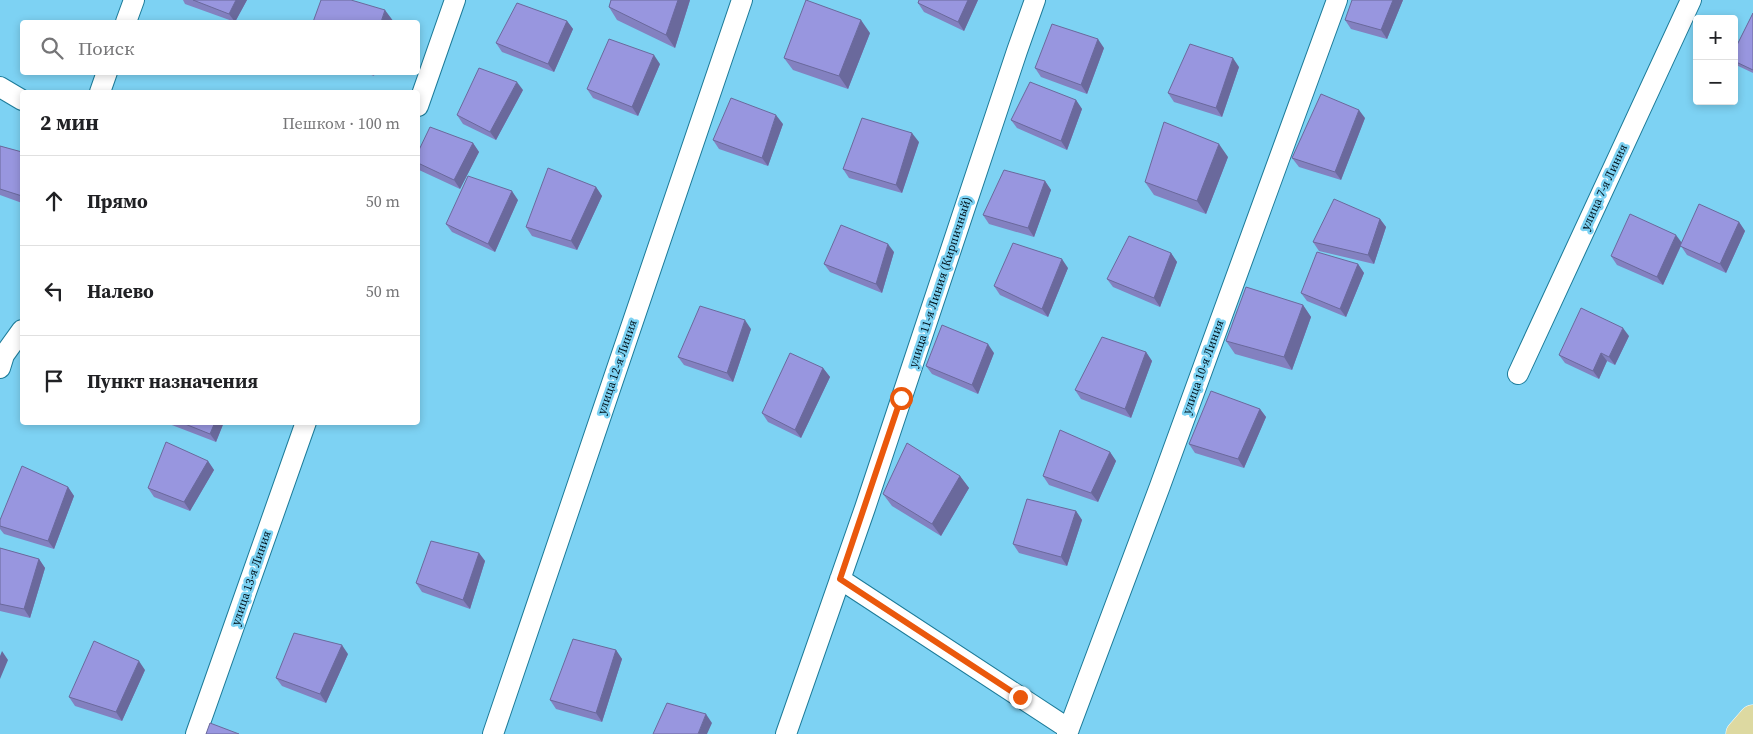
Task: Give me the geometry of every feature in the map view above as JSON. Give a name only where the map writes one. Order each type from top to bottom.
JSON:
[{"type":"main road","points":[[1740,734],[1753,719]]},
{"type":"street","points":[[127,20],[134,0]]},
{"type":"street","points":[[420,100],[455,0]]},
{"type":"street","name":"улица 12-я Линия","points":[[493,734],[742,0]]},
{"type":"street","name":"улица 11-я Линия (Кирпичный)","points":[[786,734],[840,579],[1016,51],[1035,0]]},
{"type":"street","name":"улица 10-я Линия","points":[[1068,731],[1337,0]]},
{"type":"street","name":"улица 7-я Линия","points":[[1518,374],[1691,0]]},
{"type":"street","points":[[101,90],[106,75]]},
{"type":"street","points":[[0,86],[20,99]]},
{"type":"street","points":[[0,368],[4,355],[20,333]]},
{"type":"street","name":"улица 13-я Линия","points":[[196,734],[305,425]]},
{"type":"street","points":[[840,579],[1068,731]]},
{"type":"building","points":[[193,0],[236,0],[229,14]]},
{"type":"building","points":[[321,0],[351,0],[385,10],[382,20],[314,20]]},
{"type":"building","points":[[611,0],[678,0],[666,35],[609,7]]},
{"type":"building","points":[[806,0],[861,20],[839,76],[784,58]]},
{"type":"building","points":[[919,0],[968,0],[958,22],[918,3]]},
{"type":"building","points":[[1352,0],[1393,0],[1381,30],[1345,20]]},
{"type":"building","points":[[517,3],[567,21],[548,64],[496,43]]},
{"type":"building","points":[[1753,13],[1753,70],[1738,63],[1738,43]]},
{"type":"building","points":[[1052,24],[1098,39],[1081,85],[1035,68]]},
{"type":"building","points":[[609,39],[654,55],[632,107],[587,89]]},
{"type":"building","points":[[1190,44],[1233,58],[1216,108],[1168,93]]},
{"type":"building","points":[[479,68],[517,82],[490,132],[457,115]]},
{"type":"building","points":[[1030,82],[1076,100],[1061,141],[1011,120]]},
{"type":"building","points":[[1321,94],[1359,110],[1335,172],[1292,158]]},
{"type":"building","points":[[731,98],[776,115],[762,158],[713,140]]},
{"type":"building","points":[[862,118],[912,133],[896,185],[843,169]]},
{"type":"building","points":[[1164,122],[1219,144],[1197,201],[1145,182]]},
{"type":"building","points":[[430,127],[473,143],[454,180],[420,164],[420,148]]},
{"type":"building","points":[[0,146],[20,151],[20,195],[0,189]]},
{"type":"building","points":[[548,168],[596,187],[571,241],[526,227]]},
{"type":"building","points":[[1004,170],[1045,181],[1028,228],[983,215]]},
{"type":"building","points":[[468,176],[512,191],[488,244],[446,224]]},
{"type":"building","points":[[1334,199],[1380,219],[1368,255],[1313,242]]},
{"type":"building","points":[[1699,204],[1739,222],[1720,264],[1680,246]]},
{"type":"building","points":[[1630,214],[1676,235],[1657,277],[1611,256]]},
{"type":"building","points":[[841,225],[888,244],[876,284],[824,264]]},
{"type":"building","points":[[1129,236],[1171,253],[1154,298],[1107,279]]},
{"type":"building","points":[[1013,243],[1062,259],[1042,309],[994,286]]},
{"type":"building","points":[[1317,252],[1358,264],[1340,309],[1301,293]]},
{"type":"building","points":[[1246,287],[1303,305],[1284,357],[1226,341]]},
{"type":"building","points":[[700,306],[745,320],[727,373],[678,357]]},
{"type":"building","points":[[1581,308],[1623,328],[1609,357],[1601,353],[1593,371],[1559,355]]},
{"type":"building","points":[[942,325],[988,344],[972,385],[926,366]]},
{"type":"building","points":[[1102,337],[1146,352],[1125,409],[1075,390]]},
{"type":"building","points":[[790,353],[823,368],[795,430],[762,413]]},
{"type":"building","points":[[1211,391],[1260,409],[1238,459],[1189,444]]},
{"type":"building","points":[[188,425],[214,425],[210,434]]},
{"type":"building","points":[[1060,430],[1110,452],[1091,493],[1043,476]]},
{"type":"building","points":[[166,442],[208,461],[184,502],[148,488]]},
{"type":"building","points":[[907,443],[960,476],[932,524],[883,494]]},
{"type":"building","points":[[22,466],[68,487],[48,541],[0,526],[0,520]]},
{"type":"building","points":[[1027,499],[1076,511],[1061,557],[1013,544]]},
{"type":"building","points":[[431,541],[479,553],[463,600],[416,583]]},
{"type":"building","points":[[0,548],[39,559],[24,609],[0,604]]},
{"type":"building","points":[[294,633],[342,645],[320,694],[276,678]]},
{"type":"building","points":[[573,639],[616,650],[596,713],[550,700]]},
{"type":"building","points":[[94,641],[139,661],[116,712],[69,697]]},
{"type":"building","points":[[667,703],[706,714],[698,734],[653,734]]},
{"type":"building","points":[[210,723],[239,734],[206,734]]},
{"type":"route","points":[[901,398],[840,579],[1020,697]]}]
